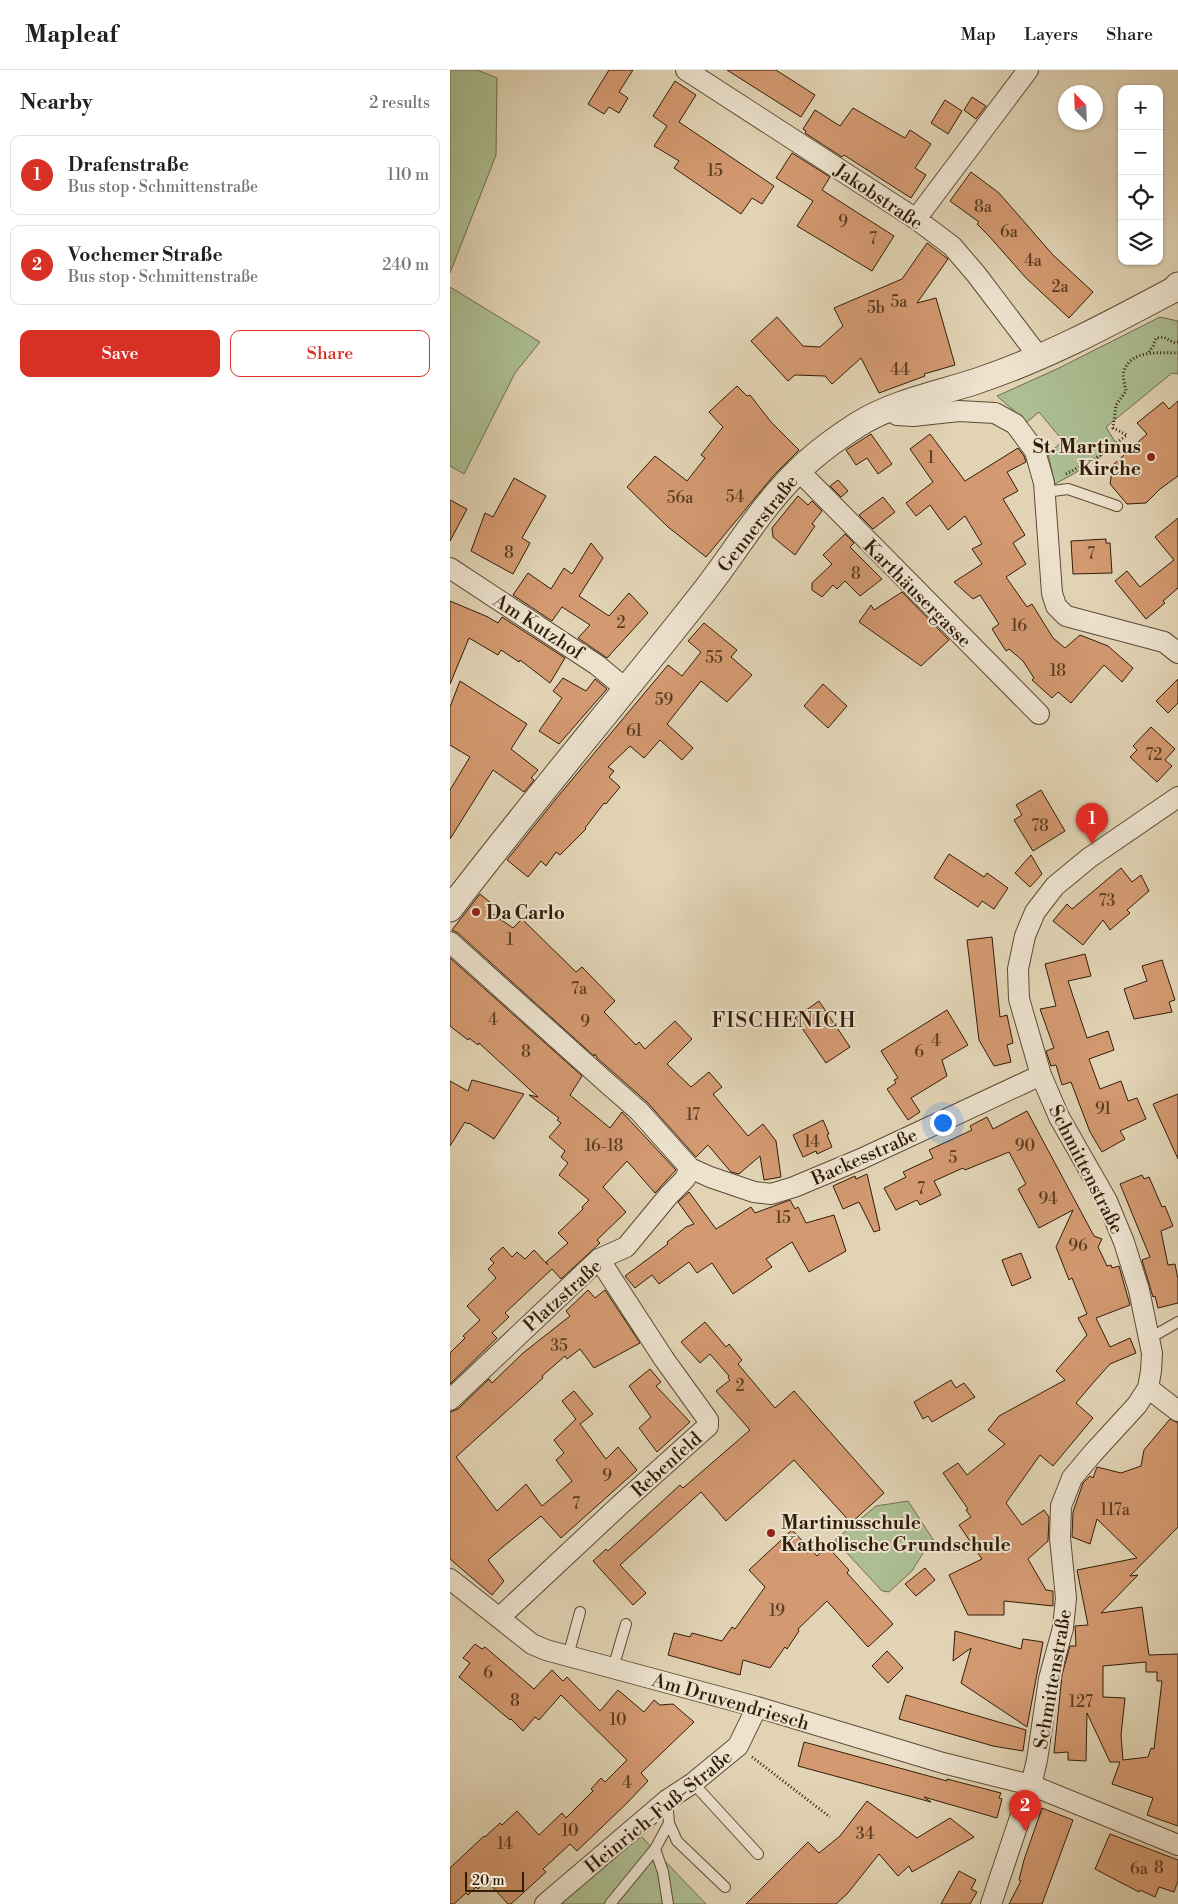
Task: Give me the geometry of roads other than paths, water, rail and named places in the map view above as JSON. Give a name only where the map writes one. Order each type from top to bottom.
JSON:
[{"type":"street","name":"Jakobstraße","points":[[686,70],[916,219],[952,246],[976,274],[1039,357]]},
{"type":"street","points":[[916,219],[1028,70]]},
{"type":"street","name":"Gennerstraße","points":[[450,909],[701,596],[774,498],[798,470],[859,424],[888,409],[976,381],[1039,357],[1088,335],[1176,290]]},
{"type":"street","points":[[888,409],[897,415],[913,416],[959,411],[995,414],[1015,424],[1035,451],[1044,488],[1052,592],[1056,606],[1066,616],[1164,642],[1178,653]]},
{"type":"street","name":"Karthäusergasse","points":[[798,470],[1039,714]]},
{"type":"street","name":"Am Kutzhof","points":[[450,568],[597,665],[626,689]]},
{"type":"street","name":"Schmittenstraße","points":[[991,1904],[1031,1785],[1037,1760],[1049,1679],[1064,1620],[1066,1598],[1060,1538],[1061,1506],[1072,1478],[1137,1405],[1148,1388],[1151,1371],[1150,1338],[1139,1290],[1124,1242],[1106,1201],[1060,1118],[1041,1075],[1019,999],[1018,969],[1025,936],[1035,912],[1055,886],[1089,858],[1178,797]]},
{"type":"street","points":[[450,942],[639,1111],[690,1168]]},
{"type":"street","name":"Backesstraße","points":[[690,1168],[754,1192],[771,1194],[794,1187],[869,1155],[1041,1075]]},
{"type":"street","name":"Platzstraße","points":[[450,1400],[598,1259],[626,1247],[668,1195],[685,1179],[690,1168]]},
{"type":"street","name":"Rebenfeld","points":[[499,1618],[708,1426],[708,1420],[664,1359],[598,1259]]},
{"type":"street","points":[[1148,1388],[1178,1412]]},
{"type":"street","name":"Am Druvendriesch","points":[[450,1579],[532,1644],[568,1656],[757,1707],[943,1763],[1031,1785],[1178,1844]]},
{"type":"street","name":"Heinrich-Fuß-Straße","points":[[545,1904],[667,1800],[692,1783],[738,1746],[757,1707]]},
{"type":"lane","points":[[1044,488],[1068,489],[1117,506]]},
{"type":"lane","points":[[1150,1338],[1178,1322]]},
{"type":"lane","points":[[568,1656],[580,1612]]},
{"type":"lane","points":[[613,1668],[626,1624]]},
{"type":"lane","points":[[692,1783],[758,1854]]},
{"type":"lane","points":[[667,1800],[668,1823],[677,1841],[725,1887]]},
{"type":"lane","points":[[610,1904],[655,1849],[668,1823]]},
{"type":"lane","points":[[655,1849],[663,1872],[668,1904]]},
{"type":"place","name":"St. Martinus Kirche","points":[[1151,457]]},
{"type":"place","name":"Drafenstraße","points":[[1092,844]]},
{"type":"place","name":"Da Carlo","points":[[476,912]]},
{"type":"place","name":"Martinusschule Katholische Grundschule","points":[[771,1533]]},
{"type":"place","name":"Vochemer Straße","points":[[1025,1831]]},
{"type":"district","name":"FISCHENICH","points":[[784,1020]]}]
